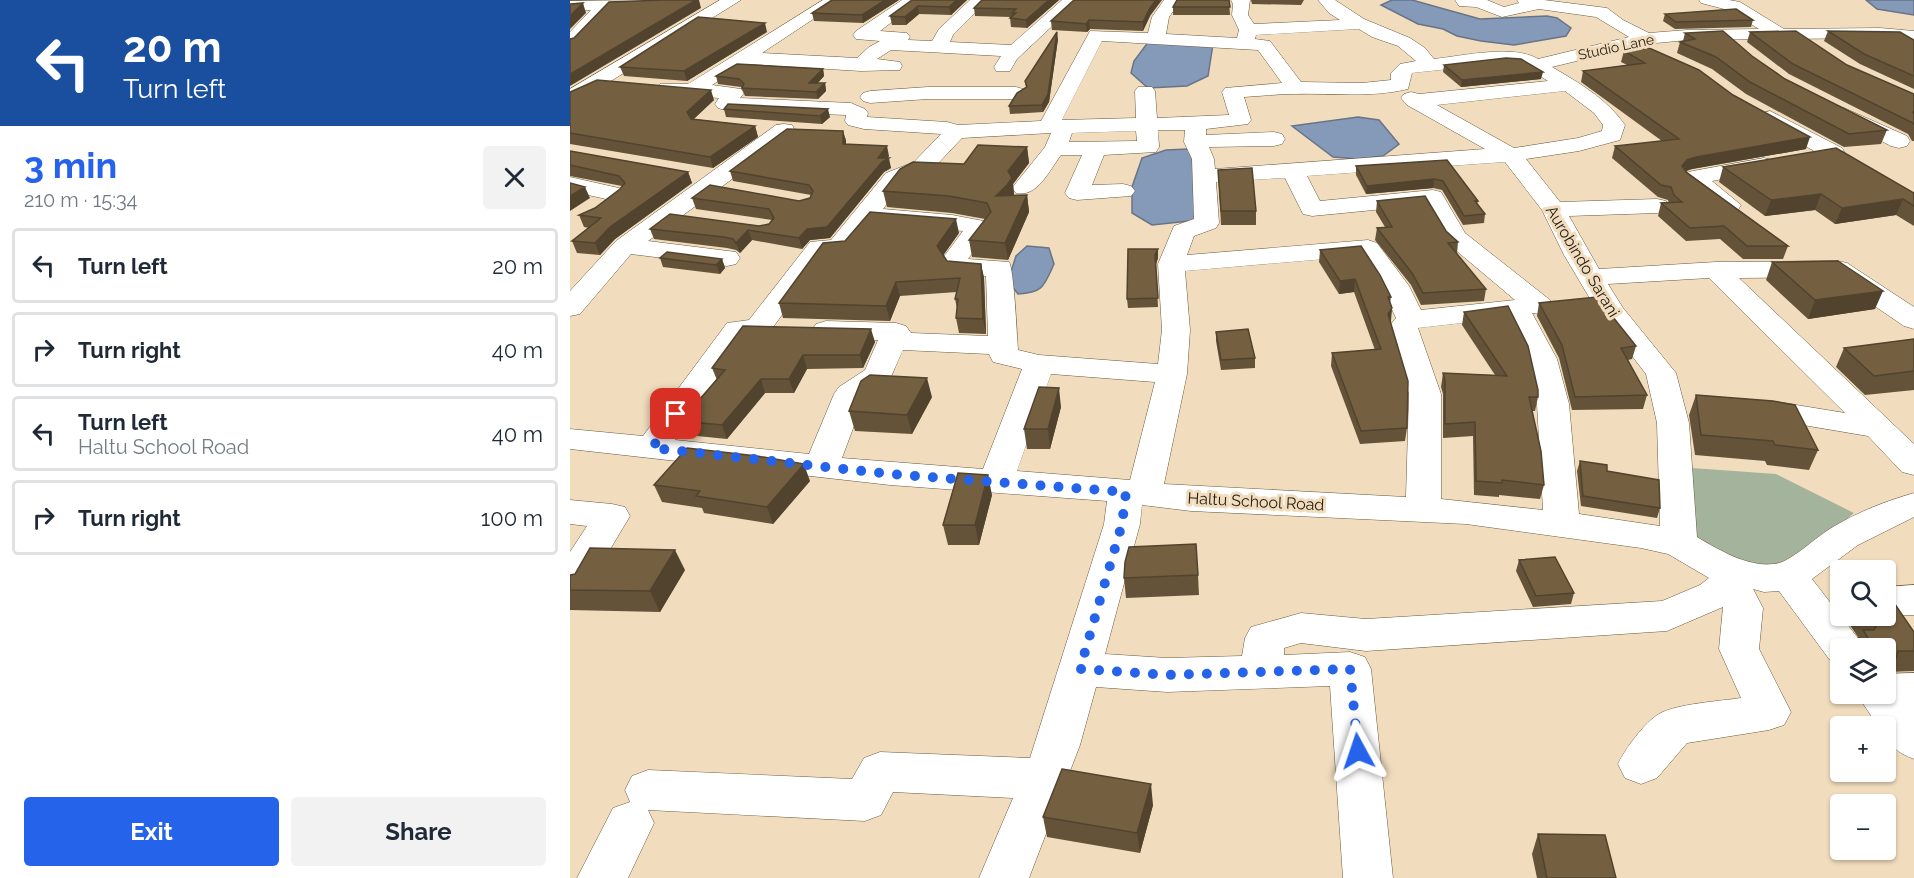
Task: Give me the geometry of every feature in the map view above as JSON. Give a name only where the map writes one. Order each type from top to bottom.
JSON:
[{"type":"street","points":[[570,97],[595,84],[694,10],[713,0]]},
{"type":"street","points":[[694,10],[734,0]]},
{"type":"street","points":[[691,90],[834,0]]},
{"type":"street","points":[[853,111],[870,97],[896,62],[901,37],[862,35],[914,0]]},
{"type":"street","points":[[938,47],[945,33],[980,0]]},
{"type":"street","points":[[981,71],[1007,63],[1072,0]]},
{"type":"street","points":[[1157,38],[1156,24],[1162,12],[1173,0]]},
{"type":"street","points":[[1463,0],[1466,3],[1478,2],[1502,12],[1533,2],[1600,12],[1663,56]]},
{"type":"street","points":[[1707,0],[1734,6],[1822,51]]},
{"type":"street","points":[[570,6],[655,2]]},
{"type":"street","points":[[1258,7],[1239,4],[1247,37],[1264,45],[1295,88]]},
{"type":"street","points":[[570,42],[606,5]]},
{"type":"street","points":[[1323,5],[1359,24]]},
{"type":"street","points":[[694,10],[731,21]]},
{"type":"street","points":[[1619,25],[1694,13],[1736,40]]},
{"type":"street","points":[[763,24],[794,26]]},
{"type":"street","points":[[1038,32],[1157,38],[1247,37],[1367,24],[1378,33],[1404,42],[1418,52],[1429,65]]},
{"type":"street","name":"Studio Lane","points":[[1535,65],[1639,40],[1736,40],[1788,34],[1880,33],[1914,36]]},
{"type":"street","points":[[1024,188],[1056,133],[1096,35]]},
{"type":"street","points":[[742,58],[861,64],[896,62],[938,47],[1007,63]]},
{"type":"street","points":[[1205,176],[1293,172],[1417,160],[1511,155],[1579,144],[1612,135],[1614,125],[1601,109],[1526,59],[1505,57],[1429,65],[1407,68],[1401,73],[1407,93],[1511,155]]},
{"type":"street","points":[[570,87],[595,84],[734,93],[708,118]]},
{"type":"street","points":[[1195,132],[1240,120],[1232,92],[1295,88],[1362,89],[1407,93],[1568,85]]},
{"type":"street","points":[[1056,133],[1096,148],[1148,147],[1145,91]]},
{"type":"street","points":[[870,97],[928,93],[1016,93]]},
{"type":"street","points":[[725,104],[838,108],[858,113],[855,121],[864,123],[946,128],[955,132],[977,129],[1056,133],[1148,124],[1195,132],[1274,139]]},
{"type":"street","points":[[1827,105],[1899,141]]},
{"type":"street","points":[[1745,218],[1693,178],[1834,153],[1749,106]]},
{"type":"street","points":[[570,308],[625,246],[667,214],[720,184],[796,131],[753,128]]},
{"type":"street","points":[[758,328],[819,247],[838,248],[866,215],[885,186],[903,170],[921,168],[955,132]]},
{"type":"street","points":[[1004,878],[1058,746],[1122,524],[1135,493],[1172,374],[1176,330],[1171,264],[1183,231],[1207,223],[1203,159],[1195,132]]},
{"type":"street","points":[[1096,148],[1077,193],[1123,191]]},
{"type":"street","name":"Aurobindo Sarani","points":[[1511,155],[1553,209],[1597,288],[1661,374],[1673,423],[1679,543]]},
{"type":"street","points":[[1293,172],[1312,209],[1445,196],[1417,160]]},
{"type":"street","points":[[684,172],[720,184]]},
{"type":"street","points":[[570,184],[615,194],[586,214]]},
{"type":"street","points":[[1433,197],[1455,237],[1467,249],[1547,305]]},
{"type":"street","points":[[1553,209],[1657,206]]},
{"type":"street","points":[[667,214],[699,218]]},
{"type":"street","points":[[866,215],[952,222],[980,227],[955,259],[959,267],[1000,267],[999,298],[1004,356],[1039,364],[1172,374]]},
{"type":"street","points":[[1780,244],[1816,269]]},
{"type":"street","points":[[625,246],[727,258]]},
{"type":"street","points":[[1171,264],[1368,248],[1395,286],[1412,320]]},
{"type":"street","points":[[1423,510],[1425,394],[1403,326],[1412,320],[1547,305],[1597,288],[1716,270],[1838,269],[1914,320]]},
{"type":"street","points":[[1716,270],[1880,428],[1914,464]]},
{"type":"street","points":[[1547,305],[1542,359],[1553,404],[1562,525]]},
{"type":"street","points":[[652,448],[737,329],[896,332]]},
{"type":"street","points":[[896,332],[897,341],[1003,346]]},
{"type":"street","points":[[820,467],[850,394],[878,375],[896,332]]},
{"type":"street","points":[[996,481],[1039,364]]},
{"type":"street","points":[[1778,412],[1880,428]]},
{"type":"street","name":"Haltu School Road","points":[[570,439],[820,467],[1191,499],[1466,513],[1562,525],[1641,535],[1679,543],[1736,577],[1764,578],[1813,595]]},
{"type":"street","points":[[1837,638],[1813,595],[1845,536],[1897,510],[1914,506]]},
{"type":"street","points":[[570,512],[612,516],[570,583]]},
{"type":"street","points":[[1261,672],[1265,638],[1300,628],[1366,635],[1667,616],[1714,595],[1736,577],[1743,608],[1739,649],[1769,712],[1674,727],[1641,764]]},
{"type":"street","points":[[1896,601],[1914,600]]},
{"type":"street","points":[[1080,669],[1167,675],[1350,669],[1368,878]]},
{"type":"street","points":[[1896,691],[1914,690]]},
{"type":"street","points":[[1886,704],[1914,740]]},
{"type":"street","points":[[602,878],[639,806],[865,800],[880,772],[1044,779]]},
{"type":"green space","points":[[1692,468],[1776,474],[1854,513],[1814,547],[1790,563],[1770,570],[1751,567],[1692,541]]},
{"type":"water","points":[[1392,0],[1412,0],[1480,19],[1547,16],[1557,18],[1571,28],[1566,36],[1514,45],[1481,41],[1418,24],[1381,5]]},
{"type":"water","points":[[1866,0],[1914,0],[1914,15],[1877,9]]},
{"type":"water","points":[[1149,41],[1213,44],[1208,76],[1187,86],[1148,88],[1131,73],[1134,61]]},
{"type":"water","points":[[1358,117],[1379,120],[1399,144],[1383,156],[1358,159],[1333,157],[1292,126]]},
{"type":"water","points":[[1188,149],[1195,155],[1198,220],[1152,225],[1132,213],[1132,187],[1142,158],[1166,150]]},
{"type":"water","points":[[1027,246],[1049,248],[1054,264],[1042,287],[1033,292],[1018,294],[1008,281],[1016,256]]},
{"type":"building","points":[[696,0],[570,74],[570,39],[574,38],[609,2]]},
{"type":"building","points":[[832,0],[885,0],[862,15],[812,13]]},
{"type":"building","points":[[912,0],[957,0],[949,7],[918,6],[905,17],[890,16]]},
{"type":"building","points":[[982,0],[1049,0],[1026,20],[1010,18],[1016,13],[1012,13],[1016,9],[974,8]]},
{"type":"building","points":[[1074,0],[1156,0],[1143,22],[1089,20],[1086,24],[1051,21]]},
{"type":"building","points":[[1177,0],[1229,0],[1230,7],[1173,7]]},
{"type":"building","points":[[583,3],[570,16],[570,4]]},
{"type":"building","points":[[1736,9],[1753,20],[1676,22],[1665,14]]},
{"type":"building","points":[[698,17],[765,23],[684,71],[620,67]]},
{"type":"building","points":[[1723,31],[1752,56],[1785,79],[1887,130],[1849,134],[1750,82],[1716,57],[1680,42],[1695,39],[1685,33]]},
{"type":"building","points":[[1796,31],[1847,65],[1914,94],[1914,112],[1912,112],[1914,113],[1914,125],[1793,64],[1750,32]]},
{"type":"building","points":[[1828,31],[1900,32],[1914,40],[1914,76],[1864,54]]},
{"type":"building","points":[[1057,32],[1048,94],[1042,105],[1009,106],[1017,93],[1027,87],[1025,81]]},
{"type":"building","points":[[1649,48],[1699,70],[1733,95],[1810,137],[1696,157],[1687,160],[1682,166],[1687,173],[1788,246],[1747,246],[1724,226],[1690,228],[1661,203],[1682,202],[1674,195],[1671,187],[1661,185],[1615,146],[1679,139],[1583,71],[1645,63],[1624,51]]},
{"type":"building","points":[[1506,58],[1521,59],[1543,72],[1462,80],[1444,65]]},
{"type":"building","points":[[737,64],[823,69],[809,83],[825,83],[816,92],[742,88],[744,84],[739,79],[716,76]]},
{"type":"building","points":[[597,80],[711,90],[687,112],[691,119],[755,126],[710,157],[570,133],[570,92]]},
{"type":"building","points":[[728,104],[828,109],[820,116],[724,109]]},
{"type":"building","points":[[787,129],[843,131],[843,144],[887,146],[878,158],[889,158],[882,162],[827,227],[807,229],[799,238],[748,230],[736,243],[733,239],[724,237],[650,229],[670,214],[759,226],[769,224],[774,218],[769,209],[692,198],[710,185],[799,201],[810,198],[813,191],[809,185],[730,171]]},
{"type":"building","points":[[978,145],[1027,147],[1008,171],[1012,178],[996,196],[1027,195],[1005,243],[969,240],[991,212],[987,203],[949,196],[883,191],[900,169],[913,162],[964,164]]},
{"type":"building","points":[[1836,148],[1914,193],[1914,206],[1903,199],[1842,208],[1821,194],[1771,200],[1723,167]]},
{"type":"building","points":[[570,151],[688,172],[610,227],[595,243],[572,241],[601,218],[579,215],[595,208],[625,183],[619,176],[570,165]]},
{"type":"building","points":[[1447,160],[1485,214],[1464,216],[1443,181],[1434,179],[1367,186],[1356,166]]},
{"type":"building","points":[[1252,168],[1256,211],[1221,211],[1218,170]]},
{"type":"building","points":[[570,183],[585,187],[570,196]]},
{"type":"building","points":[[1425,196],[1446,231],[1458,242],[1448,243],[1486,289],[1423,293],[1412,273],[1377,228],[1392,227],[1377,201]]},
{"type":"building","points":[[870,212],[956,219],[937,246],[947,261],[981,264],[983,319],[956,318],[958,299],[955,299],[960,278],[896,282],[886,306],[779,303],[823,243],[845,241]]},
{"type":"building","points":[[1361,246],[1391,297],[1388,297],[1392,308],[1388,314],[1408,381],[1407,428],[1361,431],[1332,353],[1381,349],[1355,279],[1340,281],[1320,250]]},
{"type":"building","points":[[1128,249],[1158,249],[1155,255],[1158,298],[1127,299]]},
{"type":"building","points":[[667,252],[722,259],[716,265],[660,258]]},
{"type":"building","points":[[1838,261],[1883,291],[1815,300],[1772,262]]},
{"type":"building","points":[[1597,297],[1636,346],[1621,348],[1647,395],[1575,397],[1562,345],[1539,303]]},
{"type":"building","points":[[1508,306],[1528,346],[1538,390],[1538,397],[1529,397],[1541,451],[1544,485],[1502,480],[1502,483],[1476,481],[1475,422],[1445,424],[1443,373],[1507,376],[1464,312]]},
{"type":"building","points":[[743,326],[871,329],[860,355],[803,355],[789,379],[761,379],[722,425],[681,421],[725,370],[712,368]]},
{"type":"building","points":[[1248,329],[1255,358],[1221,360],[1216,332]]},
{"type":"building","points":[[1914,339],[1914,371],[1874,376],[1844,348]]},
{"type":"building","points":[[870,375],[927,378],[907,415],[849,411],[861,381]]},
{"type":"building","points":[[1039,387],[1059,388],[1048,429],[1024,429]]},
{"type":"building","points":[[1696,395],[1795,405],[1818,450],[1775,445],[1773,441],[1701,435]]},
{"type":"building","points":[[687,448],[804,464],[767,507],[696,496],[700,491],[654,485]]},
{"type":"building","points":[[1580,461],[1607,465],[1607,471],[1659,480],[1660,508],[1583,496]]},
{"type":"building","points":[[958,473],[988,475],[975,525],[943,525]]},
{"type":"building","points":[[1196,544],[1198,575],[1124,578],[1129,547]]},
{"type":"building","points":[[590,548],[675,550],[650,591],[570,590],[570,575],[575,574]]},
{"type":"building","points":[[1555,557],[1574,593],[1536,596],[1519,560]]},
{"type":"building","points":[[1896,606],[1914,632],[1914,651],[1898,651],[1896,658],[1896,638],[1868,638],[1863,630],[1874,630],[1876,626],[1896,626]]},
{"type":"building","points":[[1062,769],[1151,784],[1137,833],[1043,817]]},
{"type":"building","points":[[1538,834],[1605,835],[1616,878],[1547,878]]},
{"type":"route","points":[[676,414],[652,448],[890,474],[1126,492],[1122,524],[1080,669],[1167,675],[1350,669],[1358,751]]}]
